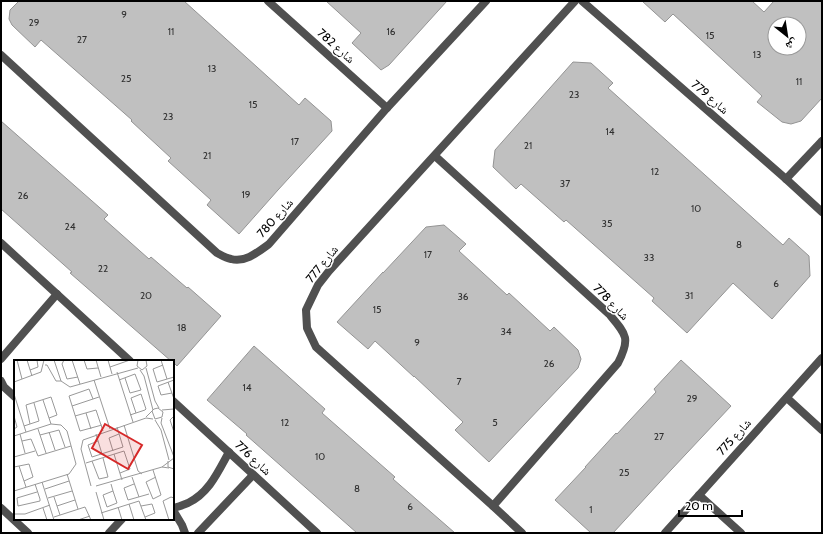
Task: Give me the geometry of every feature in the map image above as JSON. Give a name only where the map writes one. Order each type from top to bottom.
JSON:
[{"type":"street","name":"شارع 782","points":[[268,1],[387,108]]},
{"type":"street","name":"شارع 780","points":[[1,54],[217,252],[232,260],[254,255],[268,244],[387,108],[486,1]]},
{"type":"street","name":"شارع 777","points":[[522,533],[316,347],[307,328],[306,310],[318,285],[329,271],[575,1]]},
{"type":"street","name":"شارع 779","points":[[582,1],[786,178],[822,212]]},
{"type":"street","points":[[786,178],[822,141]]},
{"type":"street","name":"شارع 778","points":[[435,156],[609,314],[622,330],[626,342],[624,353],[618,364],[493,506]]},
{"type":"street","points":[[1,243],[129,360]]},
{"type":"street","points":[[1,360],[57,294]]},
{"type":"street","name":"شارع 775","points":[[665,533],[822,358]]},
{"type":"street","points":[[1,381],[4,387],[14,396]]},
{"type":"street","points":[[787,398],[822,430]]},
{"type":"street","name":"شارع 776","points":[[174,402],[316,533]]},
{"type":"street","points":[[174,509],[188,503],[208,489],[229,452]]},
{"type":"street","points":[[198,533],[253,474]]},
{"type":"street","points":[[699,495],[741,533]]},
{"type":"street","points":[[1,508],[28,533]]},
{"type":"street","points":[[174,511],[185,533]]},
{"type":"street","points":[[109,533],[121,520]]},
{"type":"building","points":[[19,1],[184,1],[299,105],[305,98],[331,121],[332,131],[239,234],[207,205],[211,200],[168,161],[171,158],[131,121],[132,120],[41,40],[35,47],[12,25],[9,19],[10,10]]},
{"type":"building","points":[[326,1],[447,1],[389,65],[381,70],[352,43],[361,33]]},
{"type":"building","points":[[642,1],[752,1],[764,12],[774,1],[822,1],[822,98],[801,121],[791,124],[782,122],[757,102],[762,96],[673,14],[665,22]]},
{"type":"building","points":[[573,62],[591,63],[613,83],[608,88],[783,245],[789,238],[809,256],[810,276],[772,319],[733,283],[687,333],[652,301],[654,298],[566,220],[564,222],[521,184],[516,189],[493,167],[495,150]]},
{"type":"building","points":[[1,121],[108,215],[104,219],[149,259],[151,257],[221,316],[177,366],[174,363],[174,360],[170,360],[70,273],[72,272],[1,209]]},
{"type":"building","points":[[444,225],[466,244],[459,251],[507,295],[509,293],[550,331],[554,327],[578,350],[581,359],[578,368],[489,462],[455,430],[463,422],[414,376],[375,341],[368,349],[337,322],[426,227]]},
{"type":"building","points":[[254,346],[325,409],[322,413],[395,477],[393,479],[455,533],[357,533],[207,400]]},
{"type":"building","points":[[681,360],[731,406],[613,533],[591,533],[555,500],[616,433],[617,434],[656,392],[654,389]]}]
